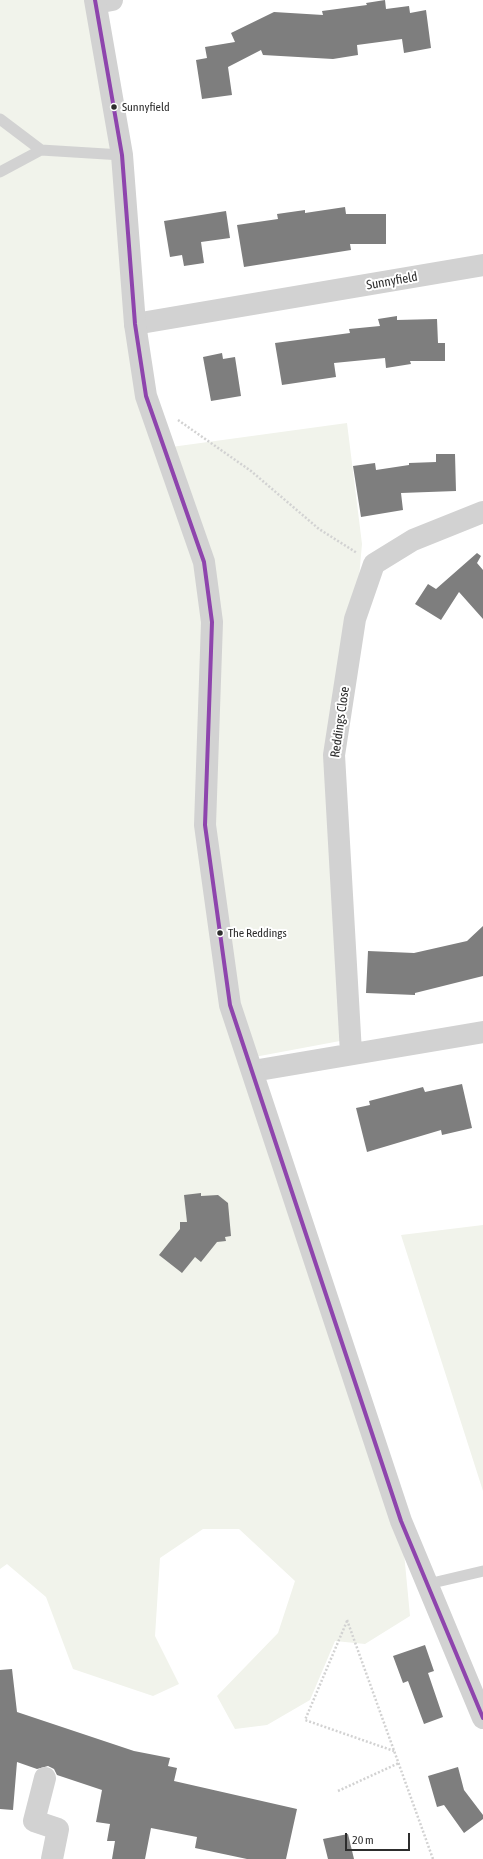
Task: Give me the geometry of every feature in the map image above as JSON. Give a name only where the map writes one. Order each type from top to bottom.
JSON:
[{"type":"street","points":[[101,1],[122,155],[135,324],[146,396],[204,562],[212,622],[205,825],[230,1005],[401,1522],[483,1718]]},
{"type":"street","name":"Sunnyfield","points":[[135,324],[483,265]]},
{"type":"street","points":[[374,564],[413,540],[483,512]]},
{"type":"street","name":"Reddings Close","points":[[351,1053],[334,754],[355,619],[374,564]]},
{"type":"street","points":[[253,1071],[351,1053],[483,1032]]},
{"type":"street","points":[[45,1778],[34,1820],[58,1828],[52,1859]]},
{"type":"lane","points":[[0,119],[41,150]]},
{"type":"lane","points":[[0,172],[41,150],[122,155]]},
{"type":"lane","points":[[428,1584],[483,1571]]},
{"type":"path","points":[[176,419],[251,471],[319,529],[374,564]]},
{"type":"path","points":[[394,1751],[304,1720],[347,1620],[433,1859]]},
{"type":"path","points":[[338,1791],[398,1763]]},
{"type":"shaded area","points":[[0,0],[95,0],[135,324],[164,448],[347,423],[362,544],[356,611],[334,759],[340,1041],[249,1058],[401,1521],[410,1616],[365,1644],[335,1641],[310,1700],[267,1725],[235,1729],[217,1696],[278,1633],[295,1581],[239,1529],[203,1529],[160,1558],[155,1636],[179,1684],[153,1696],[73,1669],[46,1597],[7,1564],[0,1569]]},
{"type":"shaded area","points":[[483,1225],[483,1491],[401,1235]]},
{"type":"building","points":[[385,0],[386,9],[409,6],[410,13],[426,10],[431,48],[404,53],[402,39],[357,45],[358,55],[333,59],[263,55],[261,50],[228,67],[232,95],[202,99],[196,60],[207,58],[205,47],[235,42],[231,33],[274,12],[323,15],[322,11],[367,5],[366,3]]},
{"type":"building","points":[[345,207],[346,214],[386,214],[386,244],[350,244],[351,250],[244,267],[237,225],[278,219],[277,214],[305,210],[305,213]]},
{"type":"building","points":[[226,211],[230,238],[201,242],[204,263],[184,266],[182,255],[170,257],[164,221]]},
{"type":"building","points":[[397,316],[397,320],[437,319],[438,343],[445,343],[445,361],[410,361],[411,364],[386,368],[385,358],[334,363],[336,377],[282,385],[275,343],[350,333],[349,329],[380,326],[378,319]]},
{"type":"building","points":[[222,353],[223,359],[235,357],[241,396],[211,401],[203,357]]},
{"type":"building","points":[[436,454],[455,454],[456,491],[401,493],[403,510],[361,517],[353,466],[375,463],[376,470],[409,465],[409,463],[436,462]]},
{"type":"building","points":[[477,553],[481,556],[477,563],[483,570],[483,619],[459,592],[441,620],[415,604],[428,584],[436,589]]},
{"type":"building","points":[[483,926],[483,976],[415,993],[415,995],[366,993],[368,951],[414,953],[467,941]]},
{"type":"building","points":[[462,1084],[472,1128],[442,1135],[441,1130],[367,1152],[356,1108],[370,1105],[369,1101],[423,1087],[425,1092]]},
{"type":"building","points":[[201,1193],[201,1196],[218,1195],[228,1203],[231,1236],[225,1237],[226,1241],[217,1242],[201,1262],[195,1257],[182,1273],[159,1255],[180,1229],[180,1222],[187,1222],[184,1195]]},
{"type":"building","points":[[425,1645],[434,1671],[428,1673],[443,1717],[424,1724],[408,1681],[403,1683],[393,1656]]},
{"type":"building","points":[[12,1669],[17,1712],[134,1751],[170,1758],[168,1766],[177,1768],[174,1781],[297,1809],[286,1859],[247,1859],[195,1848],[197,1837],[151,1828],[145,1859],[112,1859],[115,1841],[107,1841],[110,1824],[96,1822],[102,1790],[57,1775],[54,1769],[48,1766],[37,1769],[17,1762],[13,1810],[0,1809],[0,1670]]},
{"type":"building","points":[[458,1767],[464,1790],[483,1815],[483,1819],[464,1833],[444,1805],[437,1807],[428,1776]]},
{"type":"building","points":[[348,1834],[354,1859],[328,1859],[323,1839]]},
{"type":"transit line","points":[[95,0],[122,155],[135,324],[146,396],[204,562],[212,622],[205,825],[230,1005],[401,1521],[483,1718]]},
{"type":"place","name":"Sunnyfield","points":[[114,107]]},
{"type":"place","name":"The Reddings","points":[[220,933]]}]
